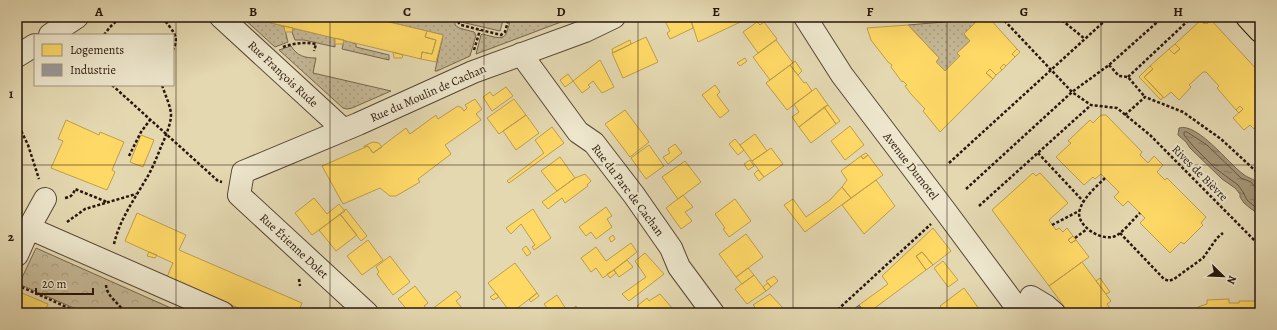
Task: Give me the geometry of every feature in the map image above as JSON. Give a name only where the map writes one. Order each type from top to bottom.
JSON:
[{"type":"main road","points":[[1247,17],[1260,31]]},
{"type":"street","points":[[52,34],[77,17]]},
{"type":"street","name":"Rue François Rude","points":[[221,17],[344,130]]},
{"type":"street","name":"Rue du Moulin de Cachan","points":[[243,172],[344,130],[473,72],[585,31],[614,17]]},
{"type":"street","name":"Avenue Dumotel","points":[[805,17],[842,76],[946,212],[1026,305]]},
{"type":"street","points":[[17,56],[34,45]]},
{"type":"street","name":"Rue du Parc de Cachan","points":[[521,54],[578,132],[594,143],[634,194],[671,248],[679,268],[713,313]]},
{"type":"street","name":"Rue Étienne Dolet","points":[[243,172],[239,195],[367,313]]},
{"type":"street","points":[[17,255],[37,231],[45,199]]},
{"type":"street","points":[[37,231],[108,272],[223,313]]},
{"type":"street","points":[[1026,305],[1046,306],[1054,313]]},
{"type":"path","points":[[105,34],[121,17]]},
{"type":"path","points":[[163,17],[176,36],[174,48]]},
{"type":"path","points":[[458,17],[457,21],[461,25],[501,35],[505,32],[509,17]]},
{"type":"path","points":[[938,17],[938,21],[942,22]]},
{"type":"path","name":"Rives de Bièvre","points":[[1001,17],[1072,92],[1091,105],[1117,108],[1150,135],[1260,246]]},
{"type":"path","points":[[1058,17],[1085,39]]},
{"type":"path","points":[[949,163],[1109,17]]},
{"type":"path","points":[[966,189],[1072,92],[1110,65],[1163,17]]},
{"type":"path","points":[[1128,77],[1192,17]]},
{"type":"path","points":[[474,51],[480,30]]},
{"type":"path","points":[[289,44],[306,42],[316,44],[314,51]]},
{"type":"path","points":[[1110,65],[1119,76],[1128,77],[1145,97],[1183,112],[1221,139],[1260,175]]},
{"type":"path","points":[[113,86],[218,181],[224,182]]},
{"type":"path","points":[[126,313],[108,293],[106,287],[108,272],[116,234],[129,206],[150,172],[166,135],[171,116],[170,107],[162,86]]},
{"type":"path","points":[[1126,115],[1145,97]]},
{"type":"path","points":[[979,206],[1091,105]]},
{"type":"path","points":[[129,156],[141,132],[150,120]]},
{"type":"path","points":[[17,122],[28,145],[45,199]]},
{"type":"path","points":[[1038,153],[1083,202]]},
{"type":"path","points":[[1105,178],[1083,202],[1079,211],[1080,218],[1087,229],[1094,234],[1112,238],[1120,233],[1140,213]]},
{"type":"path","points":[[75,189],[107,202]]},
{"type":"path","points":[[37,231],[85,209],[136,194]]},
{"type":"path","points":[[1052,225],[1079,211]]},
{"type":"path","points":[[834,313],[934,221]]},
{"type":"path","points":[[1075,238],[1087,229]]},
{"type":"path","points":[[1120,233],[1164,279],[1169,281],[1203,258],[1217,238],[1223,233]]},
{"type":"path","points":[[299,278],[300,286]]},
{"type":"path","points":[[17,285],[80,313]]},
{"type":"green space","points":[[242,17],[260,17],[260,20],[284,26],[288,42],[275,47]]},
{"type":"green space","points":[[368,17],[455,17],[455,25],[459,28],[474,32],[476,35],[470,56],[435,71],[443,35]]},
{"type":"green space","points":[[462,17],[504,17],[500,31],[461,22]]},
{"type":"green space","points":[[511,17],[559,17],[569,19],[476,54],[481,35],[500,38],[503,37],[506,35]]},
{"type":"green space","points":[[979,19],[964,34],[970,41],[957,53],[960,56],[945,71],[936,62],[939,58],[908,25]]},
{"type":"green space","points":[[293,28],[335,38],[335,47],[304,40],[295,40],[292,32]]},
{"type":"green space","points":[[344,40],[356,44],[356,47],[389,55],[389,60],[342,49]]},
{"type":"green space","points":[[291,46],[302,56],[316,58],[313,73],[391,91],[352,108],[343,108],[279,50]]},
{"type":"green space","points":[[36,248],[182,313],[85,313],[19,284]]},
{"type":"water","points":[[1179,128],[1186,128],[1195,131],[1245,176],[1259,184],[1261,189],[1260,215],[1244,203],[1240,197],[1240,194],[1235,188],[1222,179],[1190,148],[1178,135]]},
{"type":"building: Logements","points":[[260,17],[368,17],[427,31],[425,37],[436,40],[432,54],[422,52],[421,59],[259,20]]},
{"type":"building: Logements","points":[[669,17],[690,17],[693,28],[670,39],[667,33],[670,31],[664,19]]},
{"type":"building: Logements","points":[[690,17],[751,17],[698,42]]},
{"type":"building: Logements","points":[[1204,17],[1208,17],[1211,20],[1208,23],[1203,23],[1201,20]]},
{"type":"building: Logements","points":[[979,19],[990,19],[1017,49],[1012,54],[1015,57],[1006,66],[1004,64],[1000,68],[1002,70],[996,75],[990,69],[986,73],[993,79],[940,132],[923,111],[925,109],[905,86],[907,85],[903,81],[902,82],[891,67],[892,65],[871,40],[867,28],[908,25],[939,58],[936,62],[945,71],[960,56],[957,53],[970,41],[964,34]]},
{"type":"building: Logements","points":[[1201,20],[1203,23],[1208,23],[1211,20],[1260,73],[1260,130],[1256,126],[1254,129],[1250,125],[1244,130],[1233,118],[1243,109],[1240,106],[1236,110],[1217,88],[1219,86],[1206,72],[1203,72],[1189,85],[1191,87],[1179,100],[1171,92],[1164,98],[1144,77],[1153,69],[1150,66],[1169,49],[1174,54],[1180,49],[1175,44]]},
{"type":"building: Logements","points":[[757,22],[760,25],[764,22],[777,39],[758,53],[743,32]]},
{"type":"building: Logements","points":[[284,26],[293,28],[292,32],[285,32]]},
{"type":"building: Logements","points":[[427,31],[443,35],[436,62],[421,59],[422,52],[432,54],[436,40],[425,37]]},
{"type":"building: Logements","points":[[646,37],[658,62],[623,78],[612,53]]},
{"type":"building: Logements","points":[[335,38],[344,40],[343,44],[335,44]]},
{"type":"building: Logements","points":[[630,40],[631,44],[613,53],[612,49]]},
{"type":"building: Logements","points":[[776,40],[793,63],[770,80],[753,57]]},
{"type":"building: Logements","points":[[1175,44],[1180,49],[1174,54],[1169,49]]},
{"type":"building: Logements","points":[[1017,49],[1020,52],[1015,57],[1012,54]]},
{"type":"building: Logements","points":[[393,52],[403,55],[402,58],[394,58]]},
{"type":"building: Logements","points":[[745,58],[747,61],[740,66],[737,63]]},
{"type":"building: Logements","points":[[600,60],[614,87],[602,93],[593,81],[588,85],[590,87],[582,93],[573,81]]},
{"type":"building: Logements","points":[[795,61],[802,71],[798,75],[790,65]]},
{"type":"building: Logements","points":[[1004,64],[1006,66],[1002,70],[1000,68]]},
{"type":"building: Logements","points":[[790,65],[804,83],[806,82],[812,91],[787,110],[766,83]]},
{"type":"building: Logements","points":[[1150,66],[1153,69],[1144,77],[1163,97],[1161,100],[1139,77]]},
{"type":"building: Logements","points":[[990,69],[996,75],[993,79],[986,73]]},
{"type":"building: Logements","points":[[568,74],[573,81],[565,87],[560,80]]},
{"type":"building: Logements","points":[[715,85],[720,92],[717,95],[729,111],[720,118],[702,95]]},
{"type":"building: Logements","points":[[506,87],[513,96],[492,111],[483,97],[490,92],[493,96]]},
{"type":"building: Logements","points":[[816,88],[828,105],[799,127],[792,117],[799,112],[794,104]]},
{"type":"building: Logements","points":[[475,99],[482,109],[476,114],[481,120],[445,145],[451,154],[418,179],[420,182],[396,196],[390,196],[380,188],[343,204],[322,166],[368,146],[373,153],[406,128],[410,134],[436,115],[438,119],[458,106],[464,111],[467,108],[465,105]]},
{"type":"building: Logements","points":[[514,99],[526,115],[499,134],[487,118]]},
{"type":"building: Logements","points":[[828,105],[840,121],[836,124],[824,107]]},
{"type":"building: Logements","points":[[1240,106],[1243,109],[1239,113],[1236,110]]},
{"type":"building: Logements","points":[[824,107],[836,124],[811,143],[799,127]]},
{"type":"building: Logements","points":[[625,110],[649,142],[630,157],[605,124]]},
{"type":"building: Logements","points":[[526,115],[539,133],[516,150],[503,131]]},
{"type":"building: Logements","points":[[1101,115],[1106,115],[1142,152],[1140,155],[1148,163],[1154,156],[1163,165],[1157,172],[1165,180],[1167,178],[1206,217],[1201,223],[1203,225],[1184,244],[1181,242],[1170,253],[1140,223],[1145,218],[1128,201],[1123,206],[1114,197],[1119,192],[1101,174],[1095,179],[1093,177],[1084,185],[1056,157],[1071,143],[1068,141],[1090,120],[1093,123]]},
{"type":"building: Logements","points":[[66,120],[99,135],[100,132],[124,142],[112,170],[115,172],[107,190],[51,168],[63,141],[58,139]]},
{"type":"building: Logements","points":[[850,126],[864,145],[845,160],[831,141]]},
{"type":"building: Logements","points":[[552,127],[564,143],[509,183],[507,181],[544,153],[535,140]]},
{"type":"building: Logements","points":[[755,134],[767,151],[752,161],[740,145]]},
{"type":"building: Logements","points":[[141,135],[154,140],[143,167],[130,162]]},
{"type":"building: Logements","points":[[735,139],[744,150],[738,155],[729,144]]},
{"type":"building: Logements","points":[[373,142],[379,143],[382,147],[373,153],[368,146],[364,146]]},
{"type":"building: Logements","points":[[675,144],[682,153],[668,164],[663,157],[670,153],[668,149]]},
{"type":"building: Logements","points":[[649,145],[664,166],[646,179],[631,158]]},
{"type":"building: Logements","points":[[771,148],[783,164],[764,177],[752,161]]},
{"type":"building: Logements","points":[[866,153],[868,155],[863,159],[861,156]]},
{"type":"building: Logements","points":[[868,155],[883,175],[851,198],[842,187],[847,180],[841,171],[861,156],[863,159]]},
{"type":"building: Logements","points":[[560,157],[575,178],[557,191],[541,171]]},
{"type":"building: Logements","points":[[750,160],[754,166],[748,170],[744,164]]},
{"type":"building: Logements","points":[[685,161],[701,182],[678,199],[662,177]]},
{"type":"building: Logements","points":[[758,170],[764,177],[759,181],[754,174]]},
{"type":"building: Logements","points":[[1033,173],[1036,176],[1040,173],[1068,203],[1049,220],[1056,230],[1059,228],[1063,232],[1067,228],[1073,236],[1068,240],[1071,243],[1076,240],[1089,257],[1049,286],[992,210]]},
{"type":"building: Logements","points":[[585,174],[591,181],[587,185],[588,186],[565,203],[562,198],[548,209],[542,202],[575,178]]},
{"type":"building: Logements","points":[[876,180],[895,206],[864,234],[842,205]]},
{"type":"building: Logements","points":[[842,187],[851,198],[805,232],[784,205],[793,199],[806,217],[830,200]]},
{"type":"building: Logements","points":[[683,195],[693,207],[685,212],[692,221],[681,229],[666,208]]},
{"type":"building: Logements","points":[[314,198],[327,214],[339,204],[345,211],[312,235],[295,213]]},
{"type":"building: Logements","points":[[735,199],[751,221],[729,237],[723,229],[725,228],[715,214]]},
{"type":"building: Logements","points":[[606,207],[612,216],[607,219],[612,227],[596,239],[591,232],[586,236],[579,227]]},
{"type":"building: Logements","points":[[346,209],[367,236],[361,241],[340,214]]},
{"type":"building: Logements","points":[[533,209],[551,238],[534,250],[532,247],[535,245],[521,224],[511,234],[506,228]]},
{"type":"building: Logements","points":[[137,213],[186,235],[179,250],[302,303],[298,313],[250,313],[167,277],[173,263],[125,241]]},
{"type":"building: Logements","points":[[340,214],[357,235],[336,251],[319,230]]},
{"type":"building: Logements","points":[[933,228],[951,251],[933,265],[922,252],[916,256],[926,270],[868,313],[865,313],[859,305],[888,284],[882,276]]},
{"type":"building: Logements","points":[[746,234],[763,257],[736,277],[719,254]]},
{"type":"building: Logements","points":[[613,235],[615,239],[611,242],[609,238]]},
{"type":"building: Logements","points":[[1073,236],[1076,240],[1071,243],[1068,240]]},
{"type":"building: Logements","points":[[368,240],[383,260],[362,275],[347,256]]},
{"type":"building: Logements","points":[[631,243],[637,252],[603,278],[596,268],[591,272],[581,258],[596,247],[606,261]]},
{"type":"building: Logements","points":[[526,246],[531,253],[527,256],[522,249]]},
{"type":"building: Logements","points":[[149,252],[157,255],[155,258],[147,256]]},
{"type":"building: Logements","points":[[922,252],[933,265],[926,270],[916,256]]},
{"type":"building: Logements","points":[[645,253],[664,274],[629,301],[622,294],[646,277],[635,261]]},
{"type":"building: Logements","points":[[390,256],[410,282],[393,295],[377,274],[379,272],[376,267]]},
{"type":"building: Logements","points":[[627,260],[633,267],[619,277],[614,270]]},
{"type":"building: Logements","points":[[943,261],[958,280],[948,287],[934,268]]},
{"type":"building: Logements","points":[[1082,262],[1111,301],[1107,304],[1113,313],[1069,313],[1049,286]]},
{"type":"building: Logements","points":[[515,263],[537,293],[511,313],[488,283]]},
{"type":"building: Logements","points":[[748,268],[754,275],[742,284],[736,277]]},
{"type":"building: Logements","points":[[614,270],[616,273],[610,278],[607,274]]},
{"type":"building: Logements","points":[[754,275],[766,291],[747,304],[735,289]]},
{"type":"building: Logements","points":[[774,276],[778,281],[771,287],[766,281]]},
{"type":"building: Logements","points":[[1100,278],[1110,292],[1106,294],[1096,281]]},
{"type":"building: Logements","points":[[768,283],[771,287],[766,291],[763,287]]},
{"type":"building: Logements","points":[[415,286],[428,303],[424,306],[429,311],[427,313],[410,313],[398,299]]},
{"type":"building: Logements","points":[[964,288],[979,309],[973,313],[945,313],[940,306]]},
{"type":"building: Logements","points":[[17,291],[48,304],[44,313],[17,313]]},
{"type":"building: Logements","points":[[456,291],[461,297],[456,301],[462,308],[459,310],[461,313],[427,313]]},
{"type":"building: Logements","points":[[496,293],[499,297],[493,300],[490,297]]},
{"type":"building: Logements","points":[[537,293],[539,296],[531,302],[529,300]]},
{"type":"building: Logements","points":[[660,294],[672,308],[673,312],[642,313],[637,306],[647,298],[649,301]]},
{"type":"building: Logements","points":[[770,294],[783,308],[778,313],[755,313],[752,310],[755,307],[753,305]]},
{"type":"building: Logements","points":[[557,295],[570,313],[557,313],[554,309],[550,312],[544,304]]},
{"type":"building: Logements","points":[[1229,299],[1229,303],[1239,303],[1239,301],[1260,301],[1260,313],[1198,313],[1198,307],[1207,304],[1207,300]]},
{"type":"building: Logements","points":[[576,306],[581,313],[569,312]]},
{"type":"building: Logements","points":[[979,309],[982,313],[973,313]]},
{"type":"building: Industrie","points":[[859,305],[865,313],[849,313]]}]
